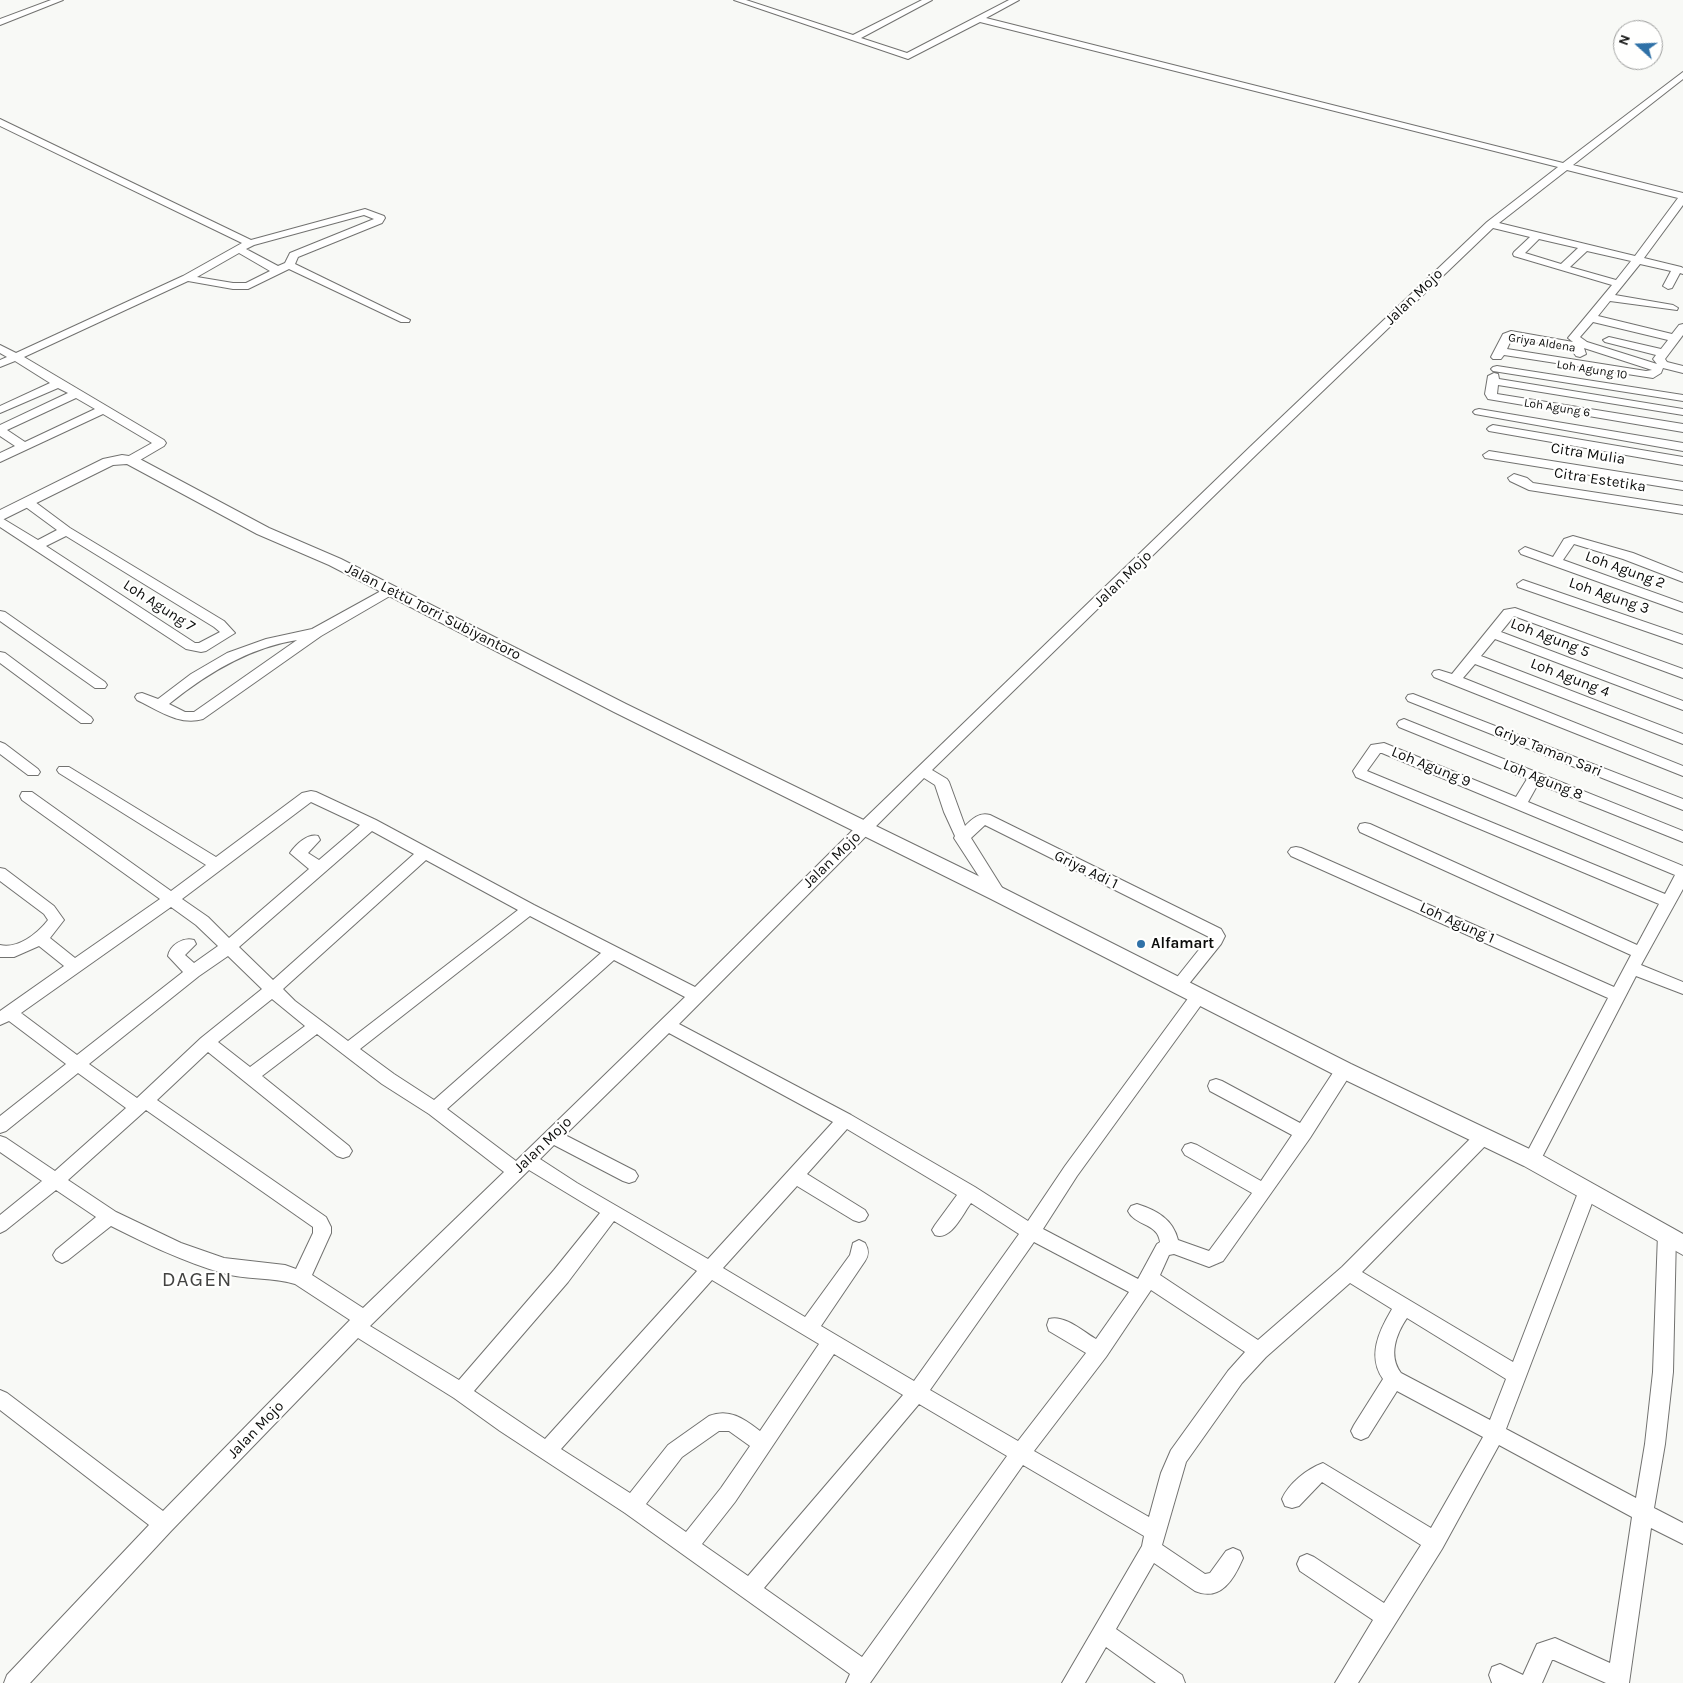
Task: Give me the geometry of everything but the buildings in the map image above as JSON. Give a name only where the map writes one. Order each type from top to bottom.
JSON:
[{"type":"main road","points":[[0,516],[108,462],[122,459],[131,460]]},
{"type":"main road","name":"Jalan Lettu Torri Subiyantoro","points":[[131,460],[263,532],[335,562],[863,829],[998,894],[1344,1070],[1482,1138],[1532,1160],[1675,1240]]},
{"type":"street","points":[[0,22],[59,0]]},
{"type":"street","points":[[738,0],[908,56],[981,20],[1011,2]]},
{"type":"street","points":[[854,38],[928,0]]},
{"type":"street","points":[[993,0],[1011,2]]},
{"type":"street","points":[[0,12],[12,18]]},
{"type":"street","points":[[981,20],[1565,166],[1681,202],[1618,286],[1592,318],[1574,336],[1575,340],[1661,362]]},
{"type":"street","name":"Jalan Mojo","points":[[15,1683],[164,1524],[360,1323],[666,1025],[863,829],[929,773],[1491,224],[1683,75]]},
{"type":"street","points":[[0,122],[250,243]]},
{"type":"street","points":[[0,364],[187,278],[250,243],[363,212],[371,212],[380,218],[378,221],[294,255],[289,265],[244,286],[187,278]]},
{"type":"street","points":[[1491,224],[1680,270],[1668,286]]},
{"type":"street","points":[[1537,235],[1518,254],[1618,286],[1658,296]]},
{"type":"street","points":[[1563,268],[1585,247]]},
{"type":"street","points":[[240,250],[277,270]]},
{"type":"street","points":[[289,265],[405,320]]},
{"type":"street","points":[[1608,297],[1673,308]]},
{"type":"street","points":[[1592,318],[1674,338]]},
{"type":"street","points":[[1661,362],[1674,338],[1683,327]]},
{"type":"street","name":"Griya Aldena","points":[[1579,363],[1580,352],[1575,346],[1513,334],[1507,336],[1496,367],[1579,363],[1653,375],[1661,362]]},
{"type":"street","points":[[1609,340],[1683,370]]},
{"type":"street","points":[[0,348],[160,443],[131,460]]},
{"type":"street","name":"Loh Agung 10","points":[[1496,367],[1683,398]]},
{"type":"street","name":"Loh Agung 6","points":[[1683,412],[1640,404],[1496,367],[1490,394],[1492,397],[1683,428]]},
{"type":"street","points":[[0,410],[59,384]]},
{"type":"street","points":[[24,447],[0,430],[76,394]]},
{"type":"street","points":[[1638,421],[1640,404]]},
{"type":"street","points":[[0,458],[103,410]]},
{"type":"street","points":[[1479,412],[1683,446]]},
{"type":"street","points":[[1493,429],[1683,461]]},
{"type":"street","name":"Citra Mulia","points":[[1489,455],[1683,486]]},
{"type":"street","name":"Citra Estetika","points":[[1514,478],[1523,481],[1529,486],[1683,510]]},
{"type":"street","name":"Loh Agung 7","points":[[0,521],[191,646],[201,648],[228,633],[219,624],[66,531],[27,502]]},
{"type":"street","points":[[38,545],[66,531]]},
{"type":"street","name":"Loh Agung 2","points":[[1556,562],[1568,542],[1573,540],[1628,556],[1683,578]]},
{"type":"street","name":"Loh Agung 2","points":[[1526,551],[1683,608]]},
{"type":"street","name":"Loh Agung 3","points":[[1524,584],[1683,640]]},
{"type":"street","points":[[142,697],[184,718],[198,716],[316,633],[390,590]]},
{"type":"street","name":"Loh Agung 5","points":[[1683,674],[1515,612],[1509,614],[1492,633],[1683,706]]},
{"type":"street","points":[[0,615],[100,684]]},
{"type":"street","points":[[159,705],[202,672],[234,655],[263,643],[316,633]]},
{"type":"street","points":[[1454,680],[1492,633]]},
{"type":"street","points":[[0,656],[86,720]]},
{"type":"street","name":"Loh Agung 4","points":[[1473,658],[1683,739]]},
{"type":"street","points":[[1439,674],[1683,771]]},
{"type":"street","name":"Griya Taman Sari","points":[[1413,698],[1683,805]]},
{"type":"street","name":"Loh Agung 8","points":[[1404,724],[1683,837]]},
{"type":"street","points":[[0,747],[32,772]]},
{"type":"street","name":"Loh Agung 9","points":[[1668,901],[1361,774],[1360,771],[1376,748],[1380,747],[1520,803],[1683,873]]},
{"type":"street","points":[[64,770],[217,865]]},
{"type":"street","points":[[929,773],[942,782],[954,821],[962,838],[976,864],[998,894]]},
{"type":"street","points":[[1520,803],[1536,778]]},
{"type":"street","points":[[27,796],[202,921],[230,946],[289,1006],[348,1050],[522,1165],[571,1188],[612,1211],[916,1393],[1021,1452],[1152,1540],[1202,1584],[1216,1584],[1233,1558]]},
{"type":"street","points":[[301,1278],[322,1233],[320,1222],[142,1104],[4,1016],[172,898],[309,796],[316,797],[371,824],[528,910],[696,995]]},
{"type":"street","name":"Griya Adi 1","points":[[962,838],[980,821],[985,820],[1215,933],[1217,938],[1178,986]]},
{"type":"street","points":[[0,1126],[193,972],[230,946],[371,824]]},
{"type":"street","points":[[1365,828],[1636,961],[1683,988]]},
{"type":"street","points":[[314,840],[298,853],[319,868]]},
{"type":"street","name":"Loh Agung 1","points":[[1296,852],[1617,995]]},
{"type":"street","points":[[0,1225],[56,1180],[142,1104],[206,1042],[273,989],[425,853]]},
{"type":"street","points":[[1532,1160],[1617,995],[1683,873]]},
{"type":"street","points":[[0,874],[49,910],[56,920],[40,938],[14,952],[0,951]]},
{"type":"street","points":[[348,1050],[528,910]]},
{"type":"street","points":[[40,938],[75,966]]},
{"type":"street","points":[[188,944],[176,953],[176,956],[193,972]]},
{"type":"street","points":[[435,1109],[613,952]]},
{"type":"street","points":[[749,1590],[916,1393],[1031,1232],[1071,1170],[1198,997]]},
{"type":"street","points":[[666,1025],[845,1120],[969,1192],[1031,1232],[1145,1284],[1259,1351]]},
{"type":"street","points":[[250,1076],[316,1026]]},
{"type":"street","points":[[206,1042],[343,1151]]},
{"type":"street","points":[[0,1143],[110,1217],[166,1244],[224,1266],[285,1273],[301,1278],[360,1323],[688,1545],[861,1677],[947,1559],[1021,1452],[1099,1352],[1145,1284],[1159,1254],[1166,1247],[1170,1246],[1209,1259],[1214,1258],[1264,1191],[1344,1070]]},
{"type":"street","points":[[1216,1086],[1304,1133]]},
{"type":"street","points":[[547,1451],[845,1120]]},
{"type":"street","points":[[552,1136],[629,1176]]},
{"type":"street","points":[[1073,1683],[1103,1633],[1152,1540],[1171,1473],[1178,1456],[1235,1377],[1259,1351],[1349,1272],[1482,1138]]},
{"type":"street","points":[[1191,1150],[1264,1191]]},
{"type":"street","points":[[794,1176],[859,1215]]},
{"type":"street","points":[[1346,1683],[1435,1542],[1495,1433],[1588,1190]]},
{"type":"street","points":[[941,1230],[969,1192]]},
{"type":"street","points":[[461,1392],[561,1276],[612,1211]]},
{"type":"street","points":[[1137,1211],[1162,1225],[1170,1235],[1170,1246]]},
{"type":"street","points":[[62,1255],[110,1217]]},
{"type":"street","points":[[1531,1683],[1545,1651],[1548,1649],[1555,1649],[1619,1680],[1643,1513],[1656,1444],[1675,1240]]},
{"type":"street","points":[[808,1328],[852,1267],[859,1256],[859,1248]]},
{"type":"street","points":[[1349,1272],[1516,1375]]},
{"type":"street","points":[[1404,1306],[1392,1321],[1388,1335],[1385,1364],[1388,1373],[1394,1379],[1683,1534]]},
{"type":"street","points":[[1056,1325],[1099,1352]]},
{"type":"street","points":[[688,1545],[728,1495],[832,1341]]},
{"type":"street","points":[[1361,1431],[1394,1379]]},
{"type":"street","points":[[0,1399],[164,1524]]},
{"type":"street","points":[[632,1506],[675,1451],[716,1422],[732,1422],[762,1444]]},
{"type":"street","points":[[1292,1498],[1319,1472],[1323,1472],[1435,1542]]},
{"type":"street","points":[[1307,1564],[1387,1617]]},
{"type":"street","points":[[1103,1633],[1174,1683]]},
{"type":"place","name":"Alfamart","points":[[1141,944]]},
{"type":"district","name":"DAGEN","points":[[197,1280]]}]
